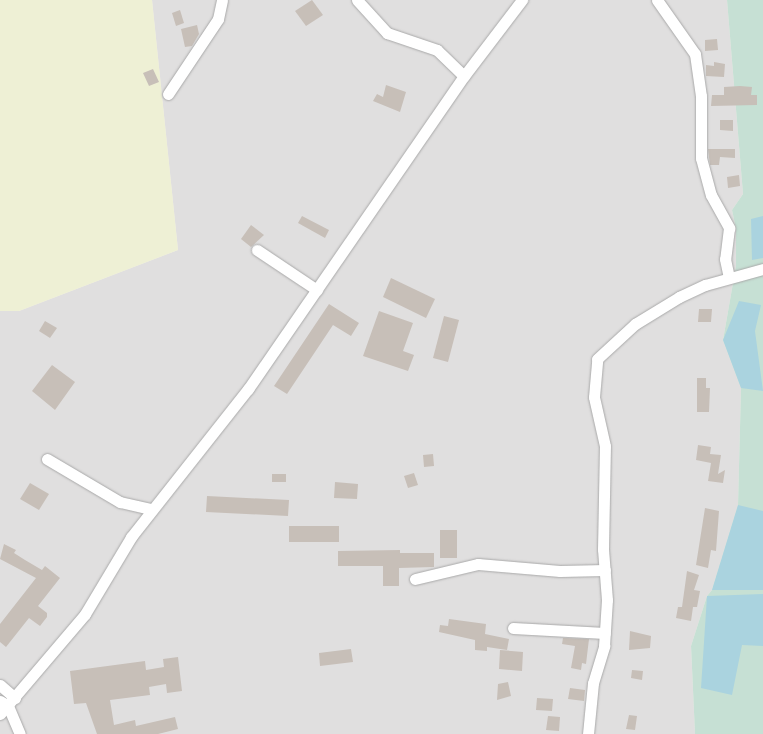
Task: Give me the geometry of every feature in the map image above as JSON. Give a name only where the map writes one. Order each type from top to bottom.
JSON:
[{"type":"street","points":[[168,94],[218,18],[222,0]]},
{"type":"street","points":[[357,0],[387,33],[437,50],[464,76]]},
{"type":"street","points":[[0,714],[8,702],[85,614],[151,509],[248,389],[464,76],[522,0]]},
{"type":"street","points":[[657,0],[695,54],[702,96],[701,158],[710,195],[729,228],[724,259],[729,278]]},
{"type":"street","points":[[257,250],[317,290]]},
{"type":"street","points":[[588,734],[593,683],[603,654],[605,633],[605,446],[594,397],[597,359],[616,338],[679,297],[729,278],[763,269]]},
{"type":"street","points":[[47,459],[120,502],[151,509]]},
{"type":"street","points":[[415,579],[478,564],[560,571],[605,570]]},
{"type":"street","points":[[513,628],[605,633]]},
{"type":"street","points":[[0,685],[20,734]]},
{"type":"shaded area","points":[[152,0],[727,0],[743,194],[732,210],[736,229],[736,266],[723,340],[741,388],[738,505],[712,590],[707,596],[691,646],[695,734],[0,734],[0,311],[19,311],[178,250]]},
{"type":"green space","points":[[0,0],[152,0],[178,250],[19,311],[0,311]]},
{"type":"green space","points":[[727,0],[763,0],[763,734],[695,734],[691,646],[707,596],[712,590],[738,505],[741,388],[723,340],[736,266],[736,229],[732,210],[743,194]]},
{"type":"water","points":[[763,216],[763,258],[752,260],[751,219]]},
{"type":"water","points":[[739,301],[761,305],[755,331],[763,391],[741,388],[723,340]]},
{"type":"water","points":[[738,505],[763,511],[763,590],[712,590]]},
{"type":"water","points":[[763,594],[763,646],[742,645],[732,695],[701,688],[707,596]]},
{"type":"building","points":[[312,0],[323,15],[306,26],[295,11]]},
{"type":"building","points":[[180,10],[184,23],[176,26],[172,13]]},
{"type":"building","points":[[197,25],[199,34],[192,46],[185,47],[181,29]]},
{"type":"building","points":[[717,39],[718,50],[705,51],[705,40]]},
{"type":"building","points":[[714,62],[725,64],[724,77],[706,76],[706,65],[714,66]]},
{"type":"building","points":[[153,69],[159,82],[149,86],[143,73]]},
{"type":"building","points":[[386,85],[406,92],[400,112],[373,101],[377,94],[383,97]]},
{"type":"building","points":[[724,87],[752,87],[751,95],[757,95],[757,105],[711,106],[712,95],[724,95]]},
{"type":"building","points":[[720,120],[733,120],[733,131],[720,130]]},
{"type":"building","points":[[708,149],[735,149],[735,158],[720,157],[719,165],[710,165]]},
{"type":"building","points":[[739,175],[740,186],[728,188],[727,177]]},
{"type":"building","points":[[302,216],[329,230],[325,238],[298,223]]},
{"type":"building","points":[[251,225],[264,235],[251,247],[241,239]]},
{"type":"building","points":[[391,278],[435,299],[426,318],[383,297]]},
{"type":"building","points":[[329,304],[359,323],[351,336],[333,325],[287,394],[274,386]]},
{"type":"building","points":[[699,309],[712,309],[711,322],[698,322]]},
{"type":"building","points":[[379,311],[413,323],[403,351],[414,355],[408,371],[363,356]]},
{"type":"building","points":[[444,316],[459,320],[448,362],[433,358]]},
{"type":"building","points":[[45,321],[57,328],[50,338],[39,331]]},
{"type":"building","points":[[52,365],[75,382],[55,410],[32,391]]},
{"type":"building","points":[[697,378],[706,378],[706,388],[710,388],[709,412],[697,412]]},
{"type":"building","points":[[698,445],[711,447],[710,454],[721,455],[718,474],[725,470],[723,483],[708,481],[711,463],[696,460]]},
{"type":"building","points":[[433,454],[434,466],[424,467],[423,455]]},
{"type":"building","points":[[414,473],[418,485],[408,488],[404,476]]},
{"type":"building","points":[[272,474],[286,474],[286,482],[272,482]]},
{"type":"building","points":[[335,482],[358,484],[357,499],[334,498]]},
{"type":"building","points":[[30,483],[49,494],[39,510],[20,499]]},
{"type":"building","points":[[207,496],[289,500],[288,516],[206,512]]},
{"type":"building","points":[[705,508],[719,511],[716,551],[711,550],[708,568],[696,565]]},
{"type":"building","points":[[289,526],[339,526],[339,542],[289,542]]},
{"type":"building","points":[[440,530],[457,530],[457,558],[440,558]]},
{"type":"building","points":[[4,544],[16,550],[14,553],[25,560],[42,570],[45,566],[60,578],[38,606],[47,613],[47,617],[40,626],[29,618],[6,647],[0,642],[0,624],[36,578],[0,559]]},
{"type":"building","points":[[400,550],[400,553],[434,553],[434,567],[399,568],[399,586],[383,586],[383,566],[338,566],[338,551]]},
{"type":"building","points":[[687,571],[699,575],[694,590],[700,591],[697,607],[693,607],[691,621],[676,618],[678,607],[682,607]]},
{"type":"building","points":[[449,619],[486,624],[485,634],[509,639],[507,650],[487,647],[487,651],[475,650],[475,640],[439,632],[440,625],[448,626]]},
{"type":"building","points":[[630,631],[651,636],[650,648],[629,650]]},
{"type":"building","points":[[563,638],[589,639],[586,664],[582,663],[581,670],[571,668],[575,646],[562,644]]},
{"type":"building","points":[[351,649],[353,662],[320,666],[319,653]]},
{"type":"building","points":[[500,650],[523,652],[522,671],[499,669]]},
{"type":"building","points":[[178,657],[182,691],[167,693],[166,684],[149,687],[150,695],[110,700],[114,725],[135,720],[136,726],[175,717],[178,729],[158,734],[97,734],[86,703],[74,704],[70,671],[145,661],[146,670],[164,667],[163,659]]},
{"type":"building","points":[[632,670],[643,671],[642,680],[631,678]]},
{"type":"building","points":[[508,682],[511,696],[497,700],[498,684]]},
{"type":"building","points":[[570,688],[585,690],[584,701],[568,699]]},
{"type":"building","points":[[537,698],[553,699],[552,711],[536,710]]},
{"type":"building","points":[[629,715],[637,716],[635,730],[626,729]]},
{"type":"building","points":[[548,716],[560,717],[559,731],[546,730]]}]
